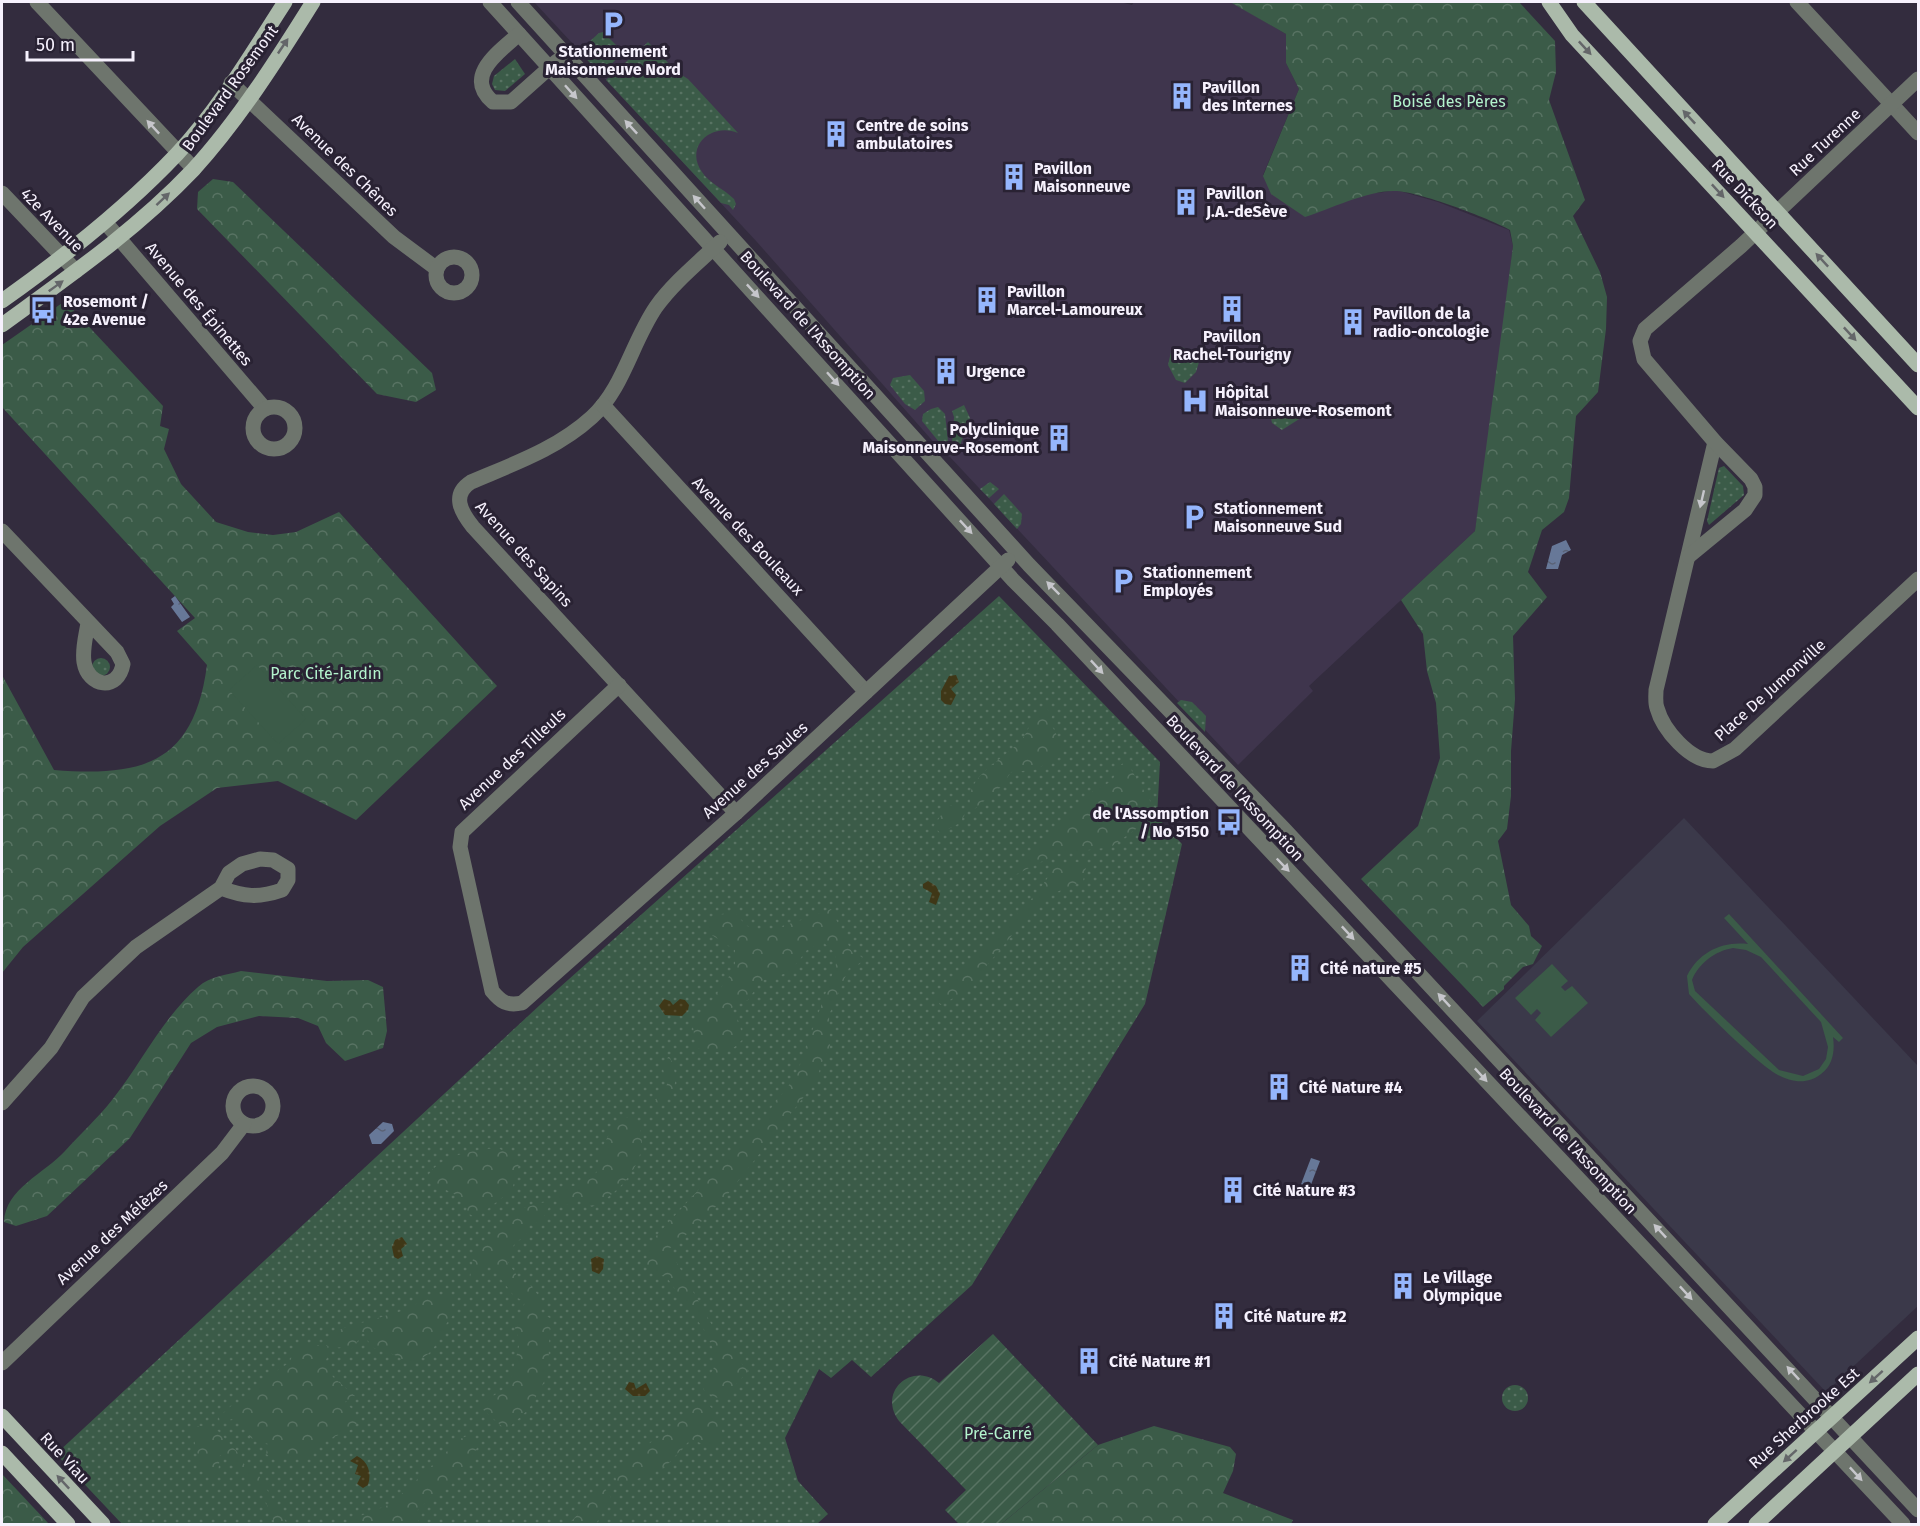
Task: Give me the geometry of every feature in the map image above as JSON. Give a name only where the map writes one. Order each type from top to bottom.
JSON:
[{"type":"main road","name":"Boulevard Rosemont","points":[[2,301],[105,222],[178,153],[231,83],[285,2]]},
{"type":"main road","name":"Rue Dickson","points":[[1549,2],[1572,34],[1918,408]]},
{"type":"main road","name":"Rue Dickson","points":[[1584,2],[1918,365]]},
{"type":"main road","name":"Boulevard Rosemont","points":[[2,325],[120,239],[194,169],[249,99],[306,4]]},
{"type":"main road","name":"Rue Sherbrooke Est","points":[[1714,1524],[1918,1338]]},
{"type":"main road","points":[[1756,1524],[1918,1374]]},
{"type":"main road","name":"Rue Viau","points":[[2,1416],[103,1524]]},
{"type":"main road","points":[[2,1453],[68,1524]]},
{"type":"street","points":[[37,2],[194,169]]},
{"type":"street","name":"Boulevard de l'Assomption","points":[[490,2],[1002,566],[1899,1520]]},
{"type":"street","name":"Boulevard de l'Assomption","points":[[518,2],[1017,551],[1276,821],[1915,1506]]},
{"type":"street","points":[[1797,2],[1918,134]]},
{"type":"street","points":[[519,34],[493,58],[483,73],[482,92],[493,102],[511,102],[564,54]]},
{"type":"street","name":"Rue Turenne","points":[[1755,231],[1918,79]]},
{"type":"street","name":"Avenue des Chênes","points":[[231,83],[394,237],[437,269]]},
{"type":"street","name":"42e Avenue","points":[[2,193],[76,271]]},
{"type":"street","name":"Avenue des Épinettes","points":[[105,222],[265,409]]},
{"type":"street","points":[[1689,556],[1745,510],[1755,495],[1751,479],[1715,442],[1644,359],[1640,341],[1645,330],[1755,231]]},
{"type":"street","name":"Avenue des Sapins","points":[[728,233],[657,305],[638,335],[615,387],[592,417],[552,447],[471,482],[462,488],[458,499],[461,513],[473,527],[736,813]]},
{"type":"street","name":"Avenue des Bouleaux","points":[[603,405],[866,692]]},
{"type":"street","name":"Place De Jumonville","points":[[1715,442],[1656,690],[1656,708],[1677,739],[1693,756],[1710,761],[1724,757],[1735,749],[1918,579]]},
{"type":"street","points":[[2,531],[88,623]]},
{"type":"street","name":"Avenue des Saules","points":[[510,1005],[522,1002],[736,813],[1017,551]]},
{"type":"street","name":"Avenue des Tilleuls","points":[[510,1005],[500,1001],[492,991],[460,847],[462,832],[619,685]]},
{"type":"street","points":[[2,1103],[51,1048],[83,997],[136,947],[221,888]]},
{"type":"street","name":"Avenue des Mélèzes","points":[[2,1363],[222,1153],[244,1124]]},
{"type":"street","points":[[1899,1520],[1915,1506]]},
{"type":"shaded area","name":"Hôpital Maisonneuve-Rosemont","points":[[534,2],[1120,2],[1132,5],[1134,2],[1232,2],[1286,34],[1286,63],[1299,89],[1263,175],[1378,193],[1396,190],[1438,202],[1509,230],[1513,246],[1491,428],[1475,531],[1309,686],[1313,691],[1238,765],[950,457],[945,455],[757,242]]},
{"type":"shaded area","points":[[1684,818],[1918,1066],[1918,1306],[1826,1392],[1477,1021]]},
{"type":"green space","name":"Boisé des Pères","points":[[1230,2],[1519,2],[1555,41],[1556,72],[1549,100],[1585,200],[1573,216],[1600,272],[1607,297],[1606,329],[1598,392],[1576,416],[1569,498],[1564,512],[1542,530],[1528,572],[1547,597],[1513,636],[1515,699],[1511,751],[1511,796],[1507,829],[1498,841],[1511,905],[1529,926],[1531,936],[1542,946],[1533,964],[1523,967],[1504,986],[1504,989],[1483,1007],[1361,879],[1418,826],[1440,758],[1436,703],[1427,671],[1423,634],[1401,600],[1475,531],[1513,246],[1510,230],[1453,206],[1405,192],[1373,194],[1305,217],[1271,194],[1263,176],[1299,89],[1286,63],[1286,34]]},
{"type":"green space","points":[[603,32],[623,52],[601,75],[579,51]]},
{"type":"green space","points":[[648,42],[677,72],[688,79],[738,133],[728,130],[710,134],[699,145],[696,153],[697,162],[705,176],[734,199],[736,204],[733,210],[729,205],[721,203],[606,80]]},
{"type":"green space","points":[[515,59],[525,74],[505,91],[495,90],[492,84],[494,76]]},
{"type":"green space","points":[[213,179],[233,182],[432,373],[436,390],[416,402],[377,394],[197,209],[198,192]]},
{"type":"green space","name":"Parc Cité-Jardin","points":[[65,301],[163,406],[160,426],[169,429],[164,449],[181,484],[216,522],[248,532],[273,535],[296,532],[339,512],[497,686],[356,820],[278,781],[217,788],[160,826],[23,947],[2,973],[2,675],[54,770],[86,772],[139,766],[159,757],[177,743],[190,724],[200,698],[207,665],[177,631],[195,618],[2,407],[2,345]]},
{"type":"green space","points":[[1182,347],[1193,353],[1199,362],[1196,372],[1185,383],[1176,380],[1168,365],[1171,352]]},
{"type":"green space","points":[[910,375],[924,391],[925,401],[915,410],[905,404],[890,385],[893,378]]},
{"type":"green space","points":[[1284,404],[1307,414],[1282,430],[1272,423],[1270,414],[1275,406]]},
{"type":"green space","points":[[964,405],[970,418],[958,451],[951,456],[954,417],[952,411]]},
{"type":"green space","points":[[938,407],[945,414],[948,441],[943,447],[922,421],[923,414]]},
{"type":"green space","points":[[1724,466],[1743,486],[1744,495],[1709,525],[1707,521],[1719,468]]},
{"type":"green space","points":[[990,482],[999,489],[989,498],[980,489]]},
{"type":"green space","points":[[1004,494],[1022,514],[1021,524],[1017,529],[994,504]]},
{"type":"green space","points":[[999,596],[1160,762],[1157,817],[1182,844],[1145,1004],[972,1285],[871,1377],[852,1360],[831,1378],[819,1369],[785,1438],[798,1481],[828,1514],[817,1524],[122,1524],[56,1454],[541,1004]]},
{"type":"green space","points":[[101,658],[107,661],[110,667],[107,673],[101,676],[95,673],[92,667],[95,661]]},
{"type":"green space","points":[[257,665],[306,719],[278,744],[229,690]]},
{"type":"green space","points":[[1181,700],[1192,702],[1206,716],[1205,732],[1177,703]]},
{"type":"green space","points":[[1044,707],[1053,713],[1050,722],[1063,747],[1060,757],[1034,770],[1011,772],[1001,787],[972,811],[970,799],[972,788],[978,779],[1023,738],[1034,717]]},
{"type":"green space","points":[[1126,761],[1152,804],[1154,816],[1111,847],[1057,854],[1003,881],[1092,792],[1112,781],[1119,766]]},
{"type":"green space","points":[[947,806],[960,806],[965,814],[960,823],[940,833],[934,826]]},
{"type":"green space","points":[[1072,862],[1087,863],[1083,881],[1053,894],[1039,905],[968,986],[954,998],[940,1005],[936,998],[950,981],[1014,918],[1055,866]]},
{"type":"green space","points":[[831,909],[852,952],[862,957],[860,964],[849,968],[829,1015],[830,1048],[821,1064],[817,1080],[728,1194],[698,1225],[669,1249],[717,1334],[748,1371],[723,1399],[714,1397],[704,1390],[703,1383],[713,1370],[717,1358],[705,1331],[665,1275],[659,1276],[647,1266],[647,1246],[701,1187],[725,1156],[758,1125],[796,1076],[836,964],[835,953],[823,942],[807,950],[790,972],[761,981],[748,1000],[735,1002],[731,1011],[740,1023],[742,1040],[737,1045],[721,1052],[696,1048],[693,1027],[735,968],[735,950],[704,930],[708,921],[719,915],[735,912],[752,929],[768,930]]},
{"type":"green space","points":[[1729,914],[1843,1038],[1839,1042],[1833,1037],[1831,1062],[1825,1070],[1811,1080],[1794,1081],[1770,1070],[1732,1038],[1689,994],[1687,976],[1698,960],[1720,946],[1748,944],[1724,918]],"holes":[[[1733,948],[1746,950],[1761,957],[1821,1022],[1828,1047],[1826,1059],[1819,1069],[1803,1076],[1779,1070],[1695,991],[1692,980],[1708,959]]]},
{"type":"green space","points":[[1552,964],[1568,981],[1561,987],[1565,991],[1572,986],[1588,1003],[1551,1037],[1535,1020],[1541,1013],[1537,1009],[1531,1015],[1515,998]]},
{"type":"green space","points":[[241,971],[327,981],[368,980],[383,987],[387,1031],[383,1048],[345,1061],[326,1043],[318,1026],[298,1018],[259,1016],[217,1027],[191,1043],[130,1138],[47,1216],[16,1226],[4,1222],[6,1210],[18,1191],[57,1159],[107,1107],[163,1026],[185,999],[208,980]]},
{"type":"green space","points":[[669,1056],[674,1069],[674,1090],[671,1096],[660,1105],[655,1100],[667,1085],[662,1065]]},
{"type":"green space","points":[[624,1117],[635,1119],[641,1132],[642,1145],[639,1158],[625,1182],[603,1201],[592,1207],[577,1198],[574,1204],[564,1205],[557,1198],[559,1191],[564,1186],[569,1187],[582,1183],[597,1172],[599,1156],[605,1142]]},
{"type":"green space","points":[[498,1148],[512,1155],[519,1164],[512,1190],[476,1218],[466,1212],[469,1202],[431,1182],[429,1174],[443,1162],[460,1154]]},
{"type":"green space","points":[[545,1202],[549,1207],[540,1224],[531,1221],[526,1236],[516,1242],[505,1258],[524,1286],[531,1286],[541,1299],[538,1312],[550,1318],[548,1375],[529,1409],[506,1430],[479,1406],[509,1385],[520,1342],[513,1322],[520,1317],[525,1302],[514,1296],[487,1261],[469,1285],[474,1252],[516,1210]]},
{"type":"green space","points":[[423,1296],[450,1296],[453,1315],[432,1350],[422,1358],[410,1363],[376,1349],[362,1333],[355,1346],[349,1351],[344,1347],[333,1348],[329,1341],[333,1333],[344,1328],[412,1308]]},
{"type":"green space","name":"Pré-Carré","points":[[993,1334],[1098,1445],[1001,1524],[959,1524],[945,1510],[966,1490],[899,1421],[893,1410],[892,1400],[895,1390],[909,1378],[929,1377],[939,1383]]},
{"type":"green space","points":[[301,1345],[327,1345],[329,1354],[325,1362],[333,1377],[355,1396],[345,1402],[355,1412],[358,1422],[352,1429],[318,1444],[303,1458],[281,1456],[275,1460],[266,1454],[268,1444],[251,1438],[243,1426],[232,1419],[220,1424],[219,1417],[231,1406],[245,1402],[270,1375],[289,1363],[295,1350]]},
{"type":"green space","points":[[1515,1385],[1524,1389],[1528,1398],[1524,1407],[1515,1411],[1506,1407],[1502,1398],[1506,1389]]},
{"type":"green space","points":[[697,1400],[712,1408],[723,1435],[712,1448],[691,1439],[666,1466],[635,1480],[617,1483],[614,1472],[634,1453],[678,1423]]},
{"type":"green space","points":[[201,1426],[218,1431],[238,1453],[247,1469],[259,1476],[287,1524],[275,1524],[260,1488],[238,1470],[228,1455],[220,1455],[218,1474],[210,1476],[196,1465],[198,1456],[191,1427]]},
{"type":"green space","points":[[1154,1426],[1230,1447],[1236,1454],[1233,1471],[1223,1493],[1293,1520],[1291,1524],[1001,1524],[1098,1445]]},
{"type":"green space","points":[[471,1434],[478,1446],[471,1459],[415,1513],[420,1524],[350,1524],[355,1518],[391,1504],[460,1439]]},
{"type":"green space","points":[[2,1474],[49,1524],[2,1524]]},
{"type":"green space","points":[[603,1486],[611,1497],[596,1524],[569,1524]]},
{"type":"sand","points":[[956,675],[959,682],[951,689],[956,695],[951,705],[945,704],[941,700],[941,691],[949,676]]},
{"type":"sand","points":[[928,881],[936,886],[940,894],[936,905],[929,902],[932,893],[923,888],[923,884]]},
{"type":"sand","points":[[664,999],[673,1005],[680,999],[685,1000],[689,1005],[688,1010],[682,1016],[665,1015],[659,1006]]},
{"type":"sand","points":[[402,1237],[407,1244],[401,1249],[403,1256],[398,1259],[394,1257],[392,1247],[395,1240]]},
{"type":"sand","points":[[597,1256],[604,1259],[603,1269],[599,1274],[592,1271],[591,1259]]},
{"type":"sand","points":[[629,1382],[634,1383],[636,1389],[646,1383],[650,1391],[645,1396],[633,1396],[625,1389]]},
{"type":"sand","points":[[357,1456],[364,1461],[369,1472],[368,1485],[363,1488],[357,1484],[361,1476],[355,1474],[358,1465],[350,1461]]},
{"type":"water","points":[[1566,540],[1571,550],[1562,555],[1558,569],[1546,569],[1552,546]]},
{"type":"water","points":[[175,596],[190,617],[182,622],[171,607],[174,604],[171,599]]},
{"type":"water","points":[[383,1122],[392,1124],[394,1131],[381,1144],[372,1144],[369,1135]]},
{"type":"water","points":[[1311,1158],[1320,1161],[1307,1195],[1298,1192]]},
{"type":"place","name":"Stationnement Maisonneuve Nord","points":[[613,24]]},
{"type":"place","name":"Pavillon des Internes","points":[[1182,96]]},
{"type":"place","name":"Centre de soins ambulatoires","points":[[836,134]]},
{"type":"place","name":"Pavillon Maisonneuve","points":[[1014,177]]},
{"type":"place","name":"Pavillon J.A.-deSève","points":[[1186,202]]},
{"type":"place","name":"Pavillon Marcel-Lamoureux","points":[[987,300]]},
{"type":"place","name":"Pavillon Rachel-Tourigny","points":[[1232,309]]},
{"type":"place","name":"Rosemont / 42e Avenue","points":[[43,310]]},
{"type":"place","name":"Pavillon de la radio-oncologie","points":[[1353,322]]},
{"type":"place","name":"Urgence","points":[[946,371]]},
{"type":"place","name":"Hôpital Maisonneuve-Rosemont","points":[[1195,401]]},
{"type":"place","name":"Polyclinique Maisonneuve-Rosemont","points":[[1059,438]]},
{"type":"place","name":"Stationnement Maisonneuve Sud","points":[[1194,517]]},
{"type":"place","name":"Stationnement Employés","points":[[1123,581]]},
{"type":"place","name":"de l'Assomption / No 5150","points":[[1229,822]]},
{"type":"place","name":"Cité nature #5","points":[[1300,968]]},
{"type":"place","name":"Cité Nature #4","points":[[1279,1087]]},
{"type":"place","name":"Cité Nature #3","points":[[1233,1190]]},
{"type":"place","name":"Le Village Olympique","points":[[1403,1286]]},
{"type":"place","name":"Cité Nature #2","points":[[1224,1316]]},
{"type":"place","name":"Cité Nature #1","points":[[1089,1361]]}]
